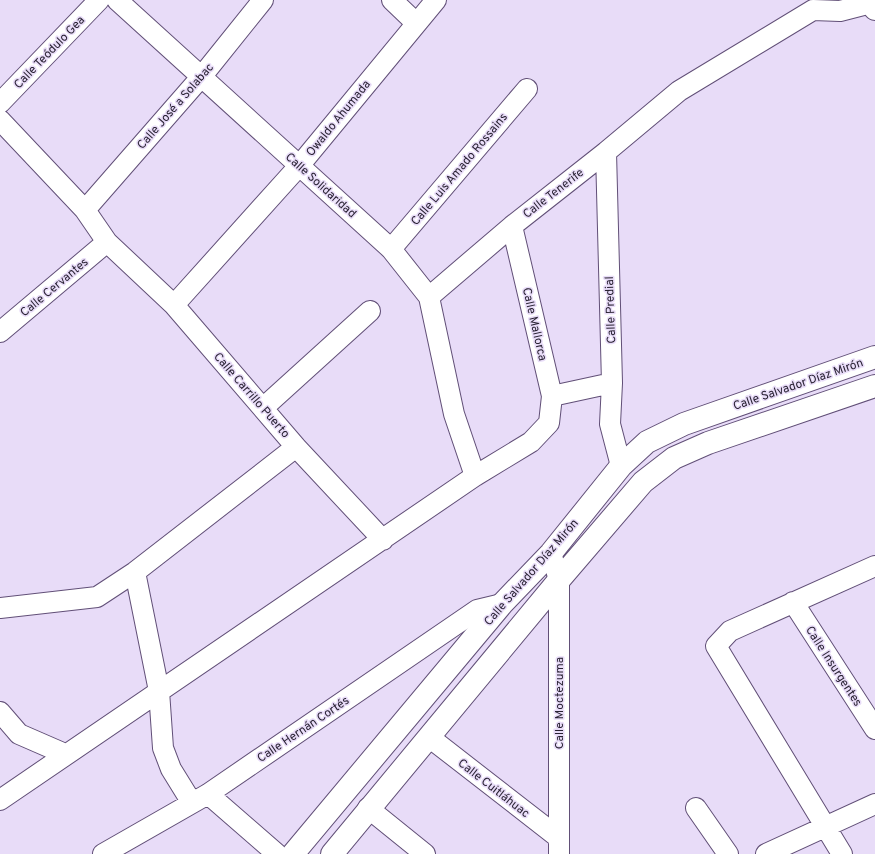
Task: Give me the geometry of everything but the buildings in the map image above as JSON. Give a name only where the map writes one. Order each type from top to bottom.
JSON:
[{"type":"street","name":"Calle Teódulo Gea","points":[[0,103],[98,0]]},
{"type":"street","name":"Calle Solidaridad","points":[[117,0],[391,249],[429,296],[454,414],[475,476]]},
{"type":"street","name":"Calle José a Solabac","points":[[85,210],[202,76],[263,0]]},
{"type":"street","points":[[392,0],[416,23]]},
{"type":"street","name":"Owaldo Ahumada","points":[[174,305],[299,166],[436,0]]},
{"type":"street","name":"Calle Tenerife","points":[[429,296],[512,226],[606,152],[679,91],[813,10],[840,11],[872,4]]},
{"type":"street","name":"Calle Luis Amado Rossains","points":[[391,249],[527,89]]},
{"type":"street","name":"Calle Carrillo Puerto","points":[[0,120],[85,210],[107,242],[174,305],[296,447],[383,540]]},
{"type":"street","name":"Calle Predial","points":[[606,152],[612,383],[610,424],[621,466]]},
{"type":"street","name":"Calle Mallorca","points":[[475,476],[531,442],[549,423],[552,396],[512,226]]},
{"type":"street","name":"Calle Cervantes","points":[[0,332],[107,242]]},
{"type":"street","points":[[263,408],[370,311]]},
{"type":"street","name":"Calle Salvador Díaz Mirón","points":[[293,854],[502,604],[551,553],[621,466],[647,442],[684,424],[875,357]]},
{"type":"street","points":[[552,396],[612,383]]},
{"type":"street","points":[[332,854],[368,808],[429,738],[559,580],[644,482],[674,458],[708,443],[875,386]]},
{"type":"street","points":[[754,399],[763,424]]},
{"type":"street","points":[[0,608],[97,597],[135,572],[296,447]]},
{"type":"street","points":[[0,800],[475,476]]},
{"type":"street","name":"Calle Moctezuma","points":[[551,553],[559,580],[559,846]]},
{"type":"street","points":[[842,854],[716,646],[730,631],[875,566]]},
{"type":"street","points":[[135,572],[159,691],[163,748],[171,769],[200,798],[277,854]]},
{"type":"street","name":"Calle Insurgentes","points":[[793,602],[875,729]]},
{"type":"street","name":"Calle Hernán Cortés","points":[[116,851],[200,798],[478,610],[502,604]]},
{"type":"street","points":[[0,712],[19,734],[66,754]]},
{"type":"street","name":"Calle Cuitláhuac","points":[[429,738],[559,846]]},
{"type":"street","points":[[766,854],[875,804]]},
{"type":"street","points":[[368,808],[425,854]]},
{"type":"street","points":[[696,808],[728,854]]}]
